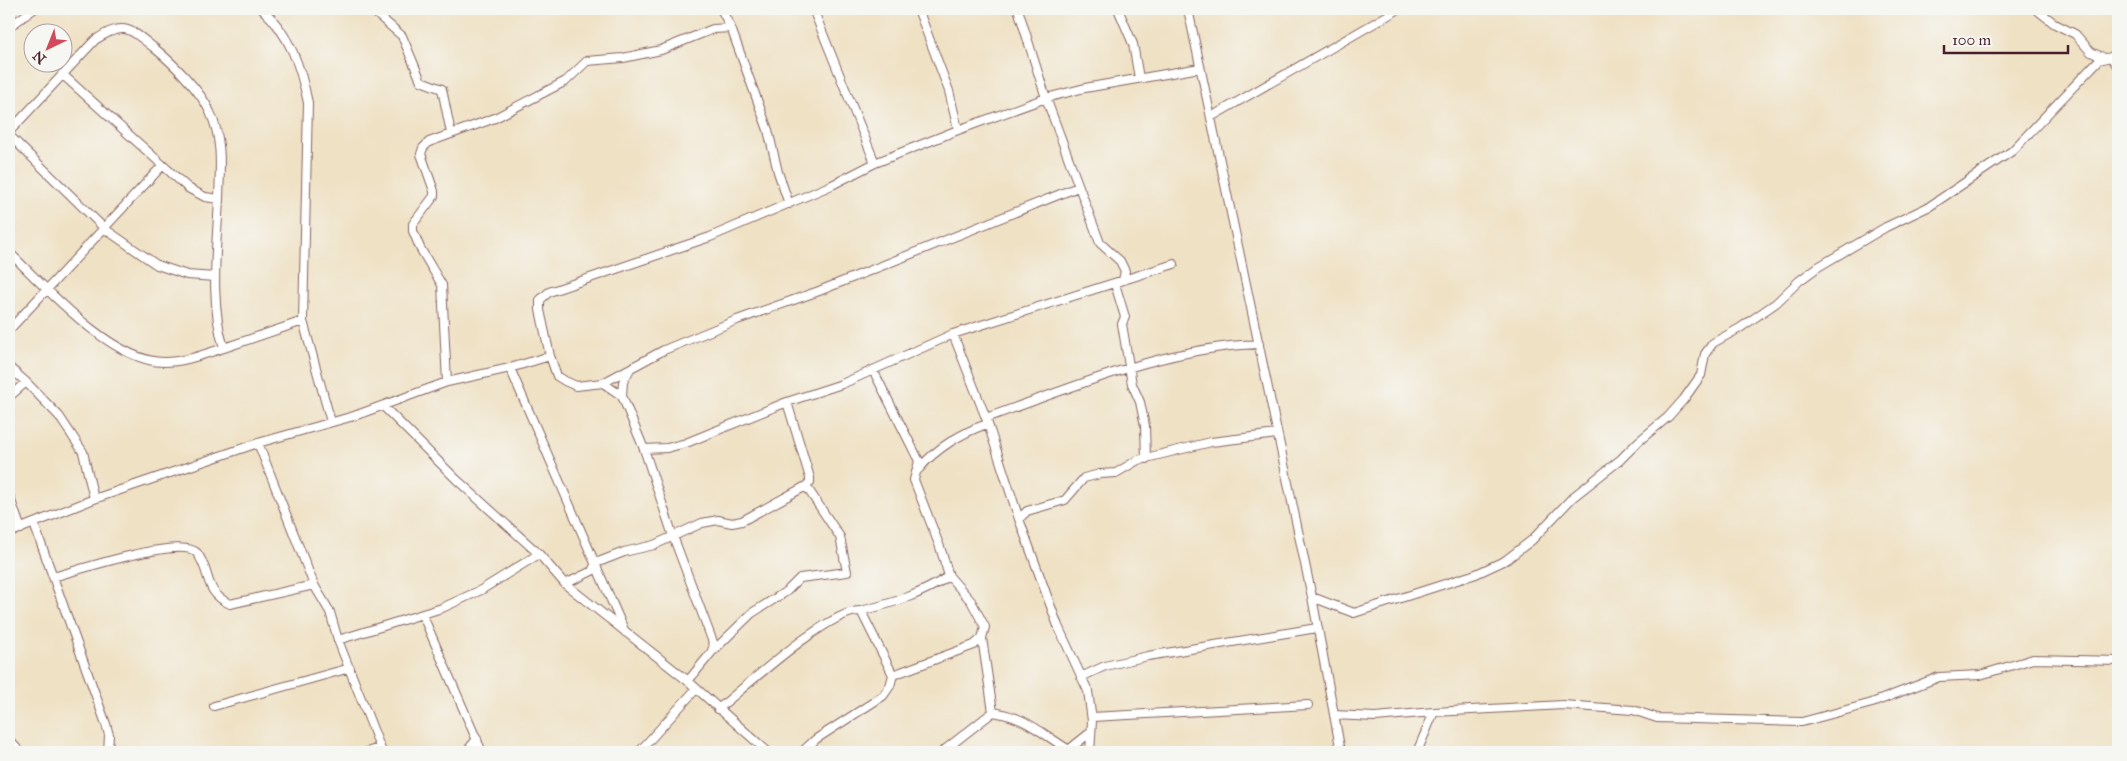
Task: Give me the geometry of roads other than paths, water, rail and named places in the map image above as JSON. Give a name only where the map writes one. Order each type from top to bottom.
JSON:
[{"type":"street","points":[[9,27],[34,9]]},
{"type":"street","points":[[262,9],[276,21],[291,47],[303,76],[308,103],[303,321],[331,422]]},
{"type":"street","points":[[371,9],[402,36],[421,80],[442,89],[446,98],[451,133]]},
{"type":"street","points":[[721,9],[731,28],[768,130],[778,172],[789,204]]},
{"type":"street","points":[[813,9],[875,163]]},
{"type":"street","points":[[918,9],[949,91],[958,130]]},
{"type":"street","points":[[1018,9],[1046,98],[1100,243],[1120,261],[1125,271],[1119,282],[1125,317],[1122,324],[1132,384],[1140,402],[1145,426],[1146,458]]},
{"type":"street","points":[[1118,9],[1133,44],[1139,78]]},
{"type":"street","points":[[1188,9],[1312,597],[1341,752]]},
{"type":"street","points":[[1211,117],[1399,9]]},
{"type":"street","points":[[2036,9],[2055,24],[2075,34],[2091,52],[2108,58],[2118,67]]},
{"type":"street","points":[[447,382],[442,284],[420,248],[413,231],[413,224],[434,196],[421,150],[430,142],[496,118],[566,82],[587,61],[623,58],[661,50],[713,29],[731,28]]},
{"type":"street","points":[[215,277],[173,272],[157,265],[105,228],[9,133],[94,40],[112,29],[130,29],[149,44],[198,92],[210,111],[221,148],[215,277],[216,323],[224,348]]},
{"type":"street","points":[[1312,597],[1354,613],[1476,574],[1506,560],[1532,540],[1573,497],[1668,417],[1701,375],[1705,354],[1713,344],[1776,303],[1798,281],[1818,266],[1886,227],[1930,206],[2012,151],[2099,60],[2108,58],[2118,52]]},
{"type":"street","points":[[1078,187],[819,291],[737,320],[664,350],[603,382],[576,386],[565,381],[557,376],[550,356],[540,310],[540,300],[549,292],[710,237],[789,204],[875,163],[1046,98],[1139,78],[1200,68]]},
{"type":"street","points":[[62,74],[162,166],[196,193],[219,199]]},
{"type":"street","points":[[9,330],[162,166]]},
{"type":"street","points":[[9,252],[47,289],[119,350],[162,362],[180,362],[303,321]]},
{"type":"street","points":[[644,449],[667,448],[686,443],[787,402],[842,384],[953,334],[1174,264]]},
{"type":"street","points":[[953,334],[987,421],[1019,519],[1058,626],[1088,692],[1092,717],[1090,752]]},
{"type":"street","points":[[918,470],[928,459],[965,433],[987,421],[1131,369],[1196,351],[1259,344]]},
{"type":"street","points":[[9,533],[94,499],[258,442],[384,407],[447,382],[510,368],[550,356]]},
{"type":"street","points":[[9,367],[60,416],[83,452],[94,499]]},
{"type":"street","points":[[510,368],[626,634]]},
{"type":"street","points":[[630,369],[622,382],[622,396],[644,449],[673,536],[711,635],[714,645],[711,653]]},
{"type":"street","points":[[873,370],[907,433],[919,461],[914,480],[949,576],[971,601],[985,627],[982,638],[993,700],[993,712]]},
{"type":"street","points":[[9,397],[26,382]]},
{"type":"street","points":[[603,382],[622,396]]},
{"type":"street","points":[[565,584],[592,571],[596,563],[624,552],[654,545],[702,524],[718,520],[732,523],[742,521],[806,486],[810,482],[810,478],[787,402]]},
{"type":"street","points":[[384,407],[456,479],[539,554],[565,584],[688,681],[768,752]]},
{"type":"street","points":[[1019,519],[1027,511],[1065,500],[1084,478],[1116,473],[1138,460],[1211,442],[1277,434]]},
{"type":"street","points":[[258,442],[314,585],[330,612],[338,640],[380,750],[367,752]]},
{"type":"street","points":[[688,681],[711,653],[752,613],[787,591],[800,578],[847,572],[840,538],[806,486]]},
{"type":"street","points":[[9,495],[21,529]]},
{"type":"street","points":[[34,524],[106,724],[109,735],[108,752]]},
{"type":"street","points":[[53,577],[160,548],[185,547],[194,549],[200,558],[212,590],[218,599],[230,604],[314,585]]},
{"type":"street","points":[[338,640],[423,616],[481,590],[539,554]]},
{"type":"street","points":[[718,709],[806,638],[831,621],[854,610],[861,611],[906,599],[933,587],[949,576]]},
{"type":"street","points":[[802,752],[816,739],[883,696],[890,686],[893,675],[861,611]]},
{"type":"street","points":[[423,616],[482,752]]},
{"type":"street","points":[[1081,677],[1105,666],[1148,656],[1317,628]]},
{"type":"street","points":[[893,675],[974,645],[982,638]]},
{"type":"street","points":[[1334,714],[1375,717],[1563,705],[1633,710],[1656,718],[1802,722],[1872,702],[1939,677],[1980,675],[2033,660],[2118,661]]},
{"type":"street","points":[[214,706],[350,668]]},
{"type":"street","points":[[639,752],[696,689]]},
{"type":"street","points":[[1092,717],[1308,705]]},
{"type":"street","points":[[942,752],[993,712],[1012,715],[1030,723],[1067,751],[1091,732]]},
{"type":"street","points":[[1417,752],[1434,712]]},
{"type":"street","points":[[466,752],[477,739]]},
{"type":"street","points":[[9,740],[20,752]]}]
